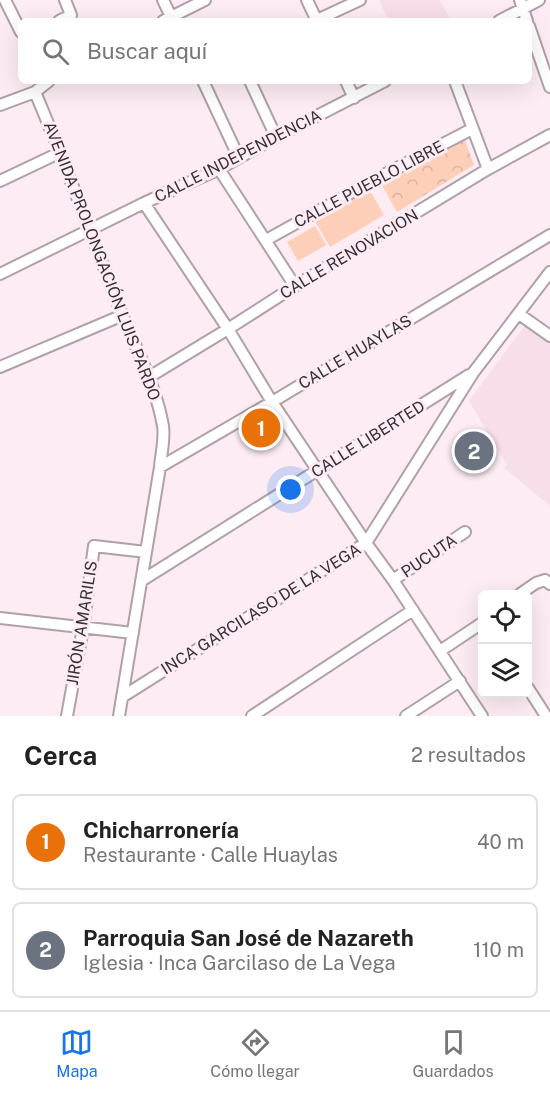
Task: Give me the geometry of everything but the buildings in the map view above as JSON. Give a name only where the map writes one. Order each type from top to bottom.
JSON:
[{"type":"street","points":[[5,0],[18,26]]},
{"type":"street","points":[[64,18],[71,15],[65,0]]},
{"type":"street","points":[[163,0],[168,18]]},
{"type":"street","points":[[173,18],[205,0]]},
{"type":"street","points":[[307,0],[316,18]]},
{"type":"street","points":[[323,18],[360,0]]},
{"type":"street","points":[[504,18],[521,5],[539,0]]},
{"type":"street","points":[[532,35],[550,87]]},
{"type":"street","points":[[0,105],[34,92],[44,84]]},
{"type":"street","points":[[204,84],[239,158]]},
{"type":"street","points":[[251,84],[276,136]]},
{"type":"street","points":[[347,84],[354,98]]},
{"type":"street","name":"CALLE INDEPENDENCIA","points":[[0,274],[219,169],[276,136],[380,84]]},
{"type":"street","points":[[456,84],[488,169]]},
{"type":"street","name":"AVENIDA PROLONGACIÓN LUIS PARDO","points":[[34,92],[149,376],[160,410],[163,430],[160,467],[119,716]]},
{"type":"street","name":"CALLE PUEBLO LIBRE","points":[[266,240],[472,129]]},
{"type":"street","name":"CALLE RENOVACION","points":[[149,376],[488,169],[550,135]]},
{"type":"street","points":[[0,181],[60,152]]},
{"type":"street","points":[[219,169],[295,286]]},
{"type":"street","points":[[144,203],[228,329],[272,402],[482,716]]},
{"type":"street","name":"CALLE HUAYLAS","points":[[160,467],[550,235]]},
{"type":"street","name":"INCA GARCILASO DE LA VEGA","points":[[122,697],[366,543],[472,373],[550,272]]},
{"type":"street","points":[[519,314],[550,336]]},
{"type":"street","points":[[0,367],[123,315]]},
{"type":"street","name":"CALLE LIBERTED","points":[[141,581],[472,373]]},
{"type":"street","name":"PUCUTA","points":[[393,580],[465,532]]},
{"type":"street","name":"JIRÓN AMARILIS","points":[[67,716],[83,628],[94,546],[146,552]]},
{"type":"street","points":[[526,590],[536,583],[547,582]]},
{"type":"street","points":[[252,716],[413,610]]},
{"type":"street","points":[[0,618],[133,633]]},
{"type":"street","points":[[440,651],[478,626]]},
{"type":"street","points":[[406,716],[460,681]]},
{"type":"street","points":[[532,694],[546,716]]},
{"type":"shaded area","points":[[379,0],[440,0],[449,18],[388,18]]},
{"type":"shaded area","points":[[526,324],[550,341],[550,506],[504,468],[507,465],[469,401]]},
{"type":"green space","points":[[464,138],[474,165],[397,212],[379,180]]},
{"type":"green space","points":[[369,189],[384,215],[330,247],[315,221]]},
{"type":"green space","points":[[315,226],[326,245],[298,261],[287,242]]},
{"type":"place","name":"Chicharronería","points":[[261,428]]},
{"type":"place","name":"Parroquia San José de Nazareth","points":[[474,451]]}]
